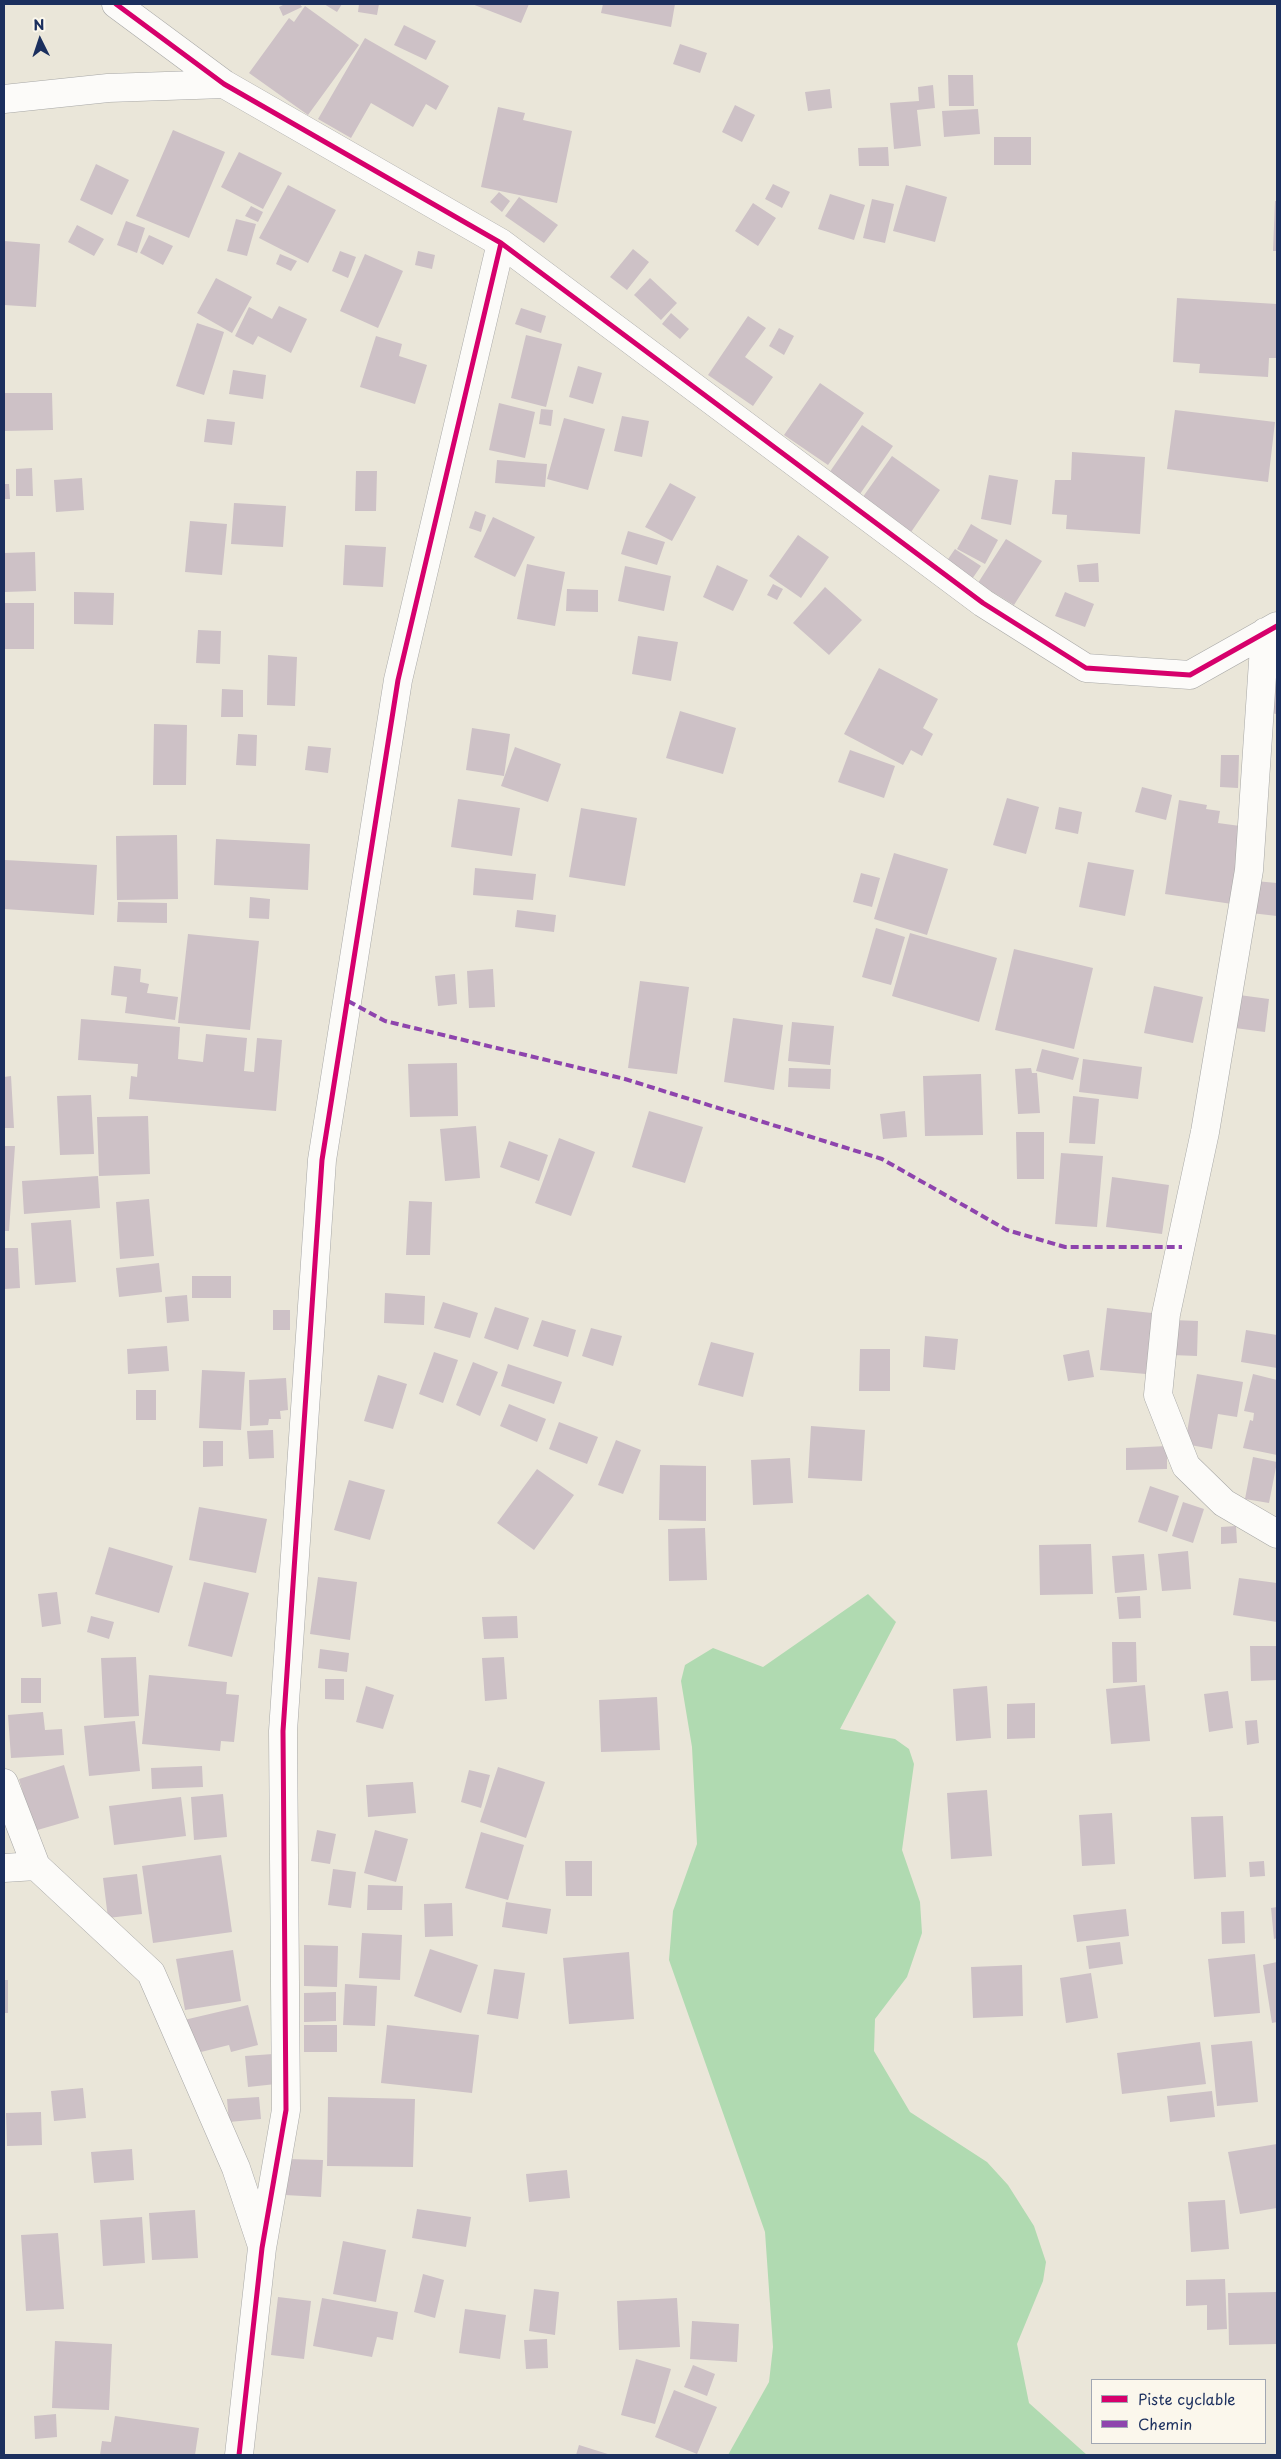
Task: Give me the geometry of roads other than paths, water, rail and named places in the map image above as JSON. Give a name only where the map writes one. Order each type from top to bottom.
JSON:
[{"type":"street","points":[[116,4],[224,84],[501,243],[984,603],[1086,668],[1190,675],[1271,629]]},
{"type":"street","points":[[4,98],[108,88],[224,84]]},
{"type":"street","points":[[239,2455],[262,2248],[286,2110],[283,1731],[322,1160],[398,680],[501,243]]},
{"type":"street","points":[[1271,629],[1249,870],[1205,1132],[1166,1314],[1158,1395],[1186,1466],[1224,1503],[1277,1534]]},
{"type":"street","points":[[4,1782],[36,1866],[151,1972],[236,2168],[262,2248]]},
{"type":"street","points":[[4,1868],[36,1866]]}]
